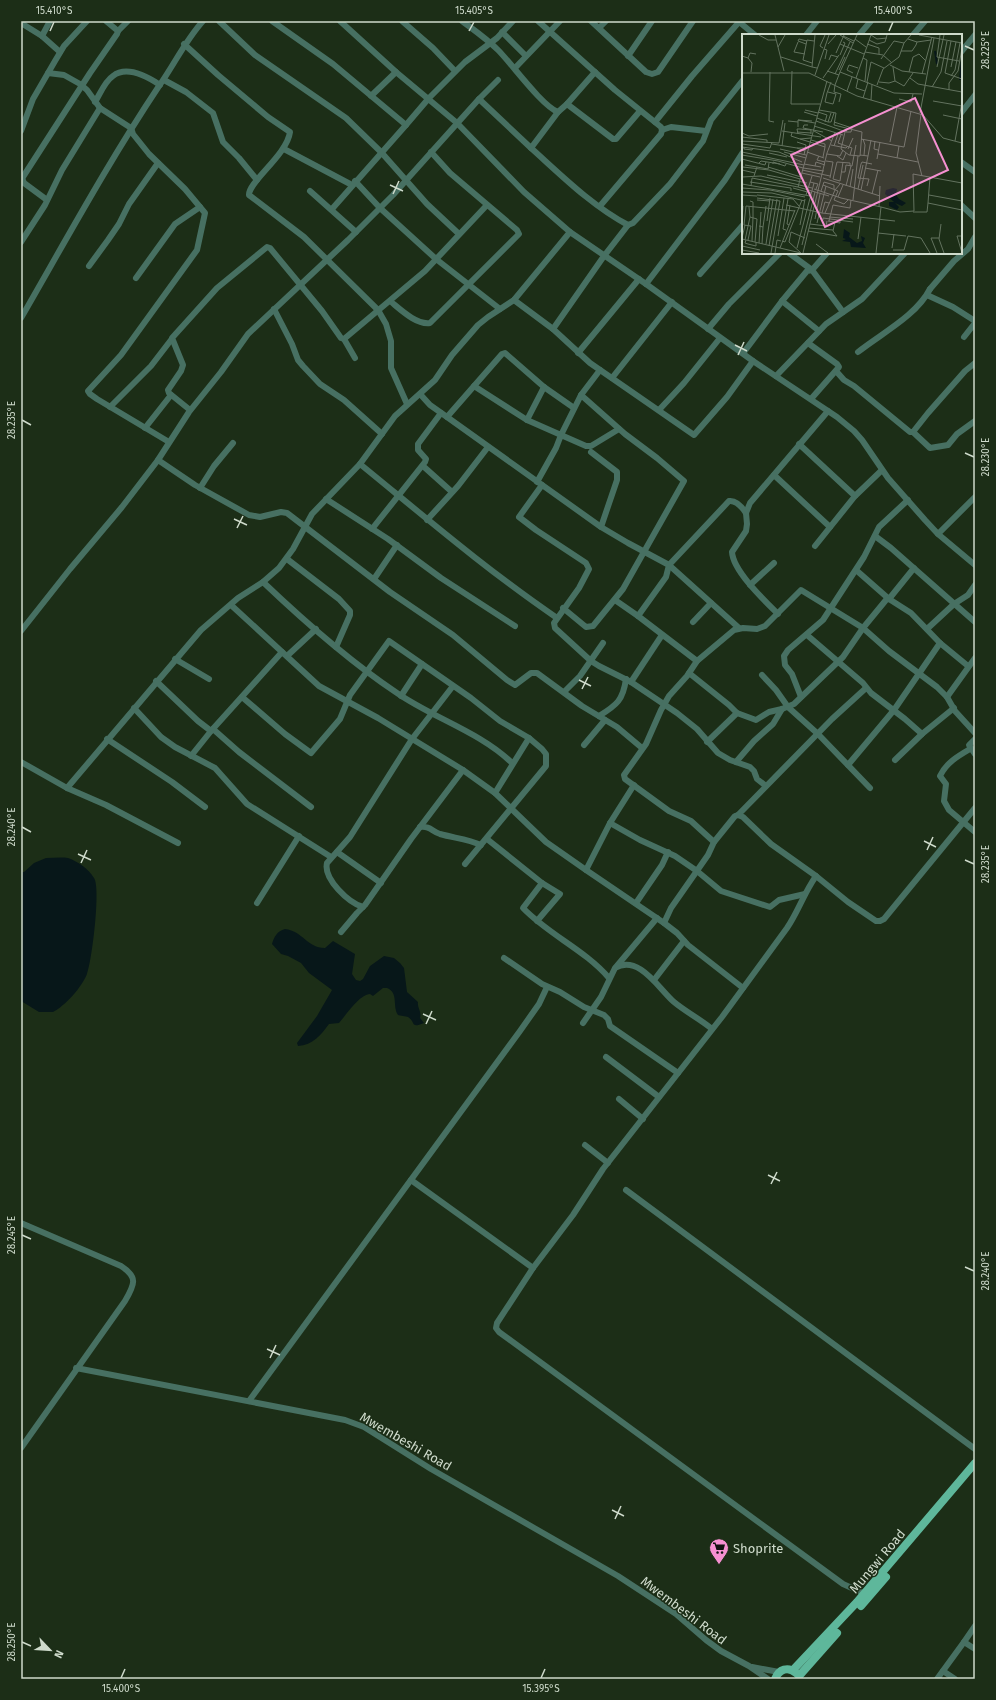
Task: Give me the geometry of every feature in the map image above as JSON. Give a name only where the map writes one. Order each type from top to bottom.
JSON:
[{"type":"main road","name":"Mungwi Road","points":[[797,1675],[975,1463]]},
{"type":"main road","name":"Mungwi Road","points":[[797,1675],[870,1596],[975,1471]]},
{"type":"main road","points":[[777,1676],[786,1669],[797,1675]]},
{"type":"street","points":[[42,36],[50,21]]},
{"type":"street","points":[[21,131],[26,121],[29,106],[60,52],[87,21]]},
{"type":"street","points":[[106,21],[118,31]]},
{"type":"street","points":[[47,200],[24,183],[21,179],[118,31],[128,21]]},
{"type":"street","points":[[21,318],[131,128],[162,82],[184,44],[203,21]]},
{"type":"street","points":[[219,21],[255,55],[346,118],[381,152],[427,204],[459,234]]},
{"type":"street","points":[[272,21],[333,64],[406,125]]},
{"type":"street","points":[[340,21],[396,72],[457,122],[524,192],[570,232],[672,302],[753,361],[828,410],[858,436],[882,470],[938,534],[975,566]]},
{"type":"street","points":[[402,21],[433,48],[455,70]]},
{"type":"street","points":[[462,21],[491,43],[542,99],[558,112]]},
{"type":"street","points":[[332,209],[428,98],[455,70],[491,43],[513,21]]},
{"type":"street","points":[[538,21],[640,111],[655,122],[662,130]]},
{"type":"street","points":[[515,68],[560,21]]},
{"type":"street","points":[[591,21],[646,72],[652,74],[658,72],[693,21]]},
{"type":"street","points":[[599,28],[606,21]]},
{"type":"street","points":[[628,56],[652,21]]},
{"type":"street","points":[[655,122],[739,21],[754,34]]},
{"type":"street","points":[[807,34],[817,21]]},
{"type":"street","points":[[860,34],[871,21]]},
{"type":"street","points":[[914,34],[925,21]]},
{"type":"street","points":[[21,23],[42,36],[60,52]]},
{"type":"street","points":[[502,32],[526,56]]},
{"type":"street","points":[[962,51],[975,35]]},
{"type":"street","points":[[184,44],[268,118],[290,132],[284,149],[257,180],[249,192],[249,195],[288,223],[304,237],[378,310],[386,324],[391,341],[391,368],[407,404]]},
{"type":"street","points":[[95,102],[109,80],[118,73],[123,72],[143,75],[186,92],[213,113],[223,142],[239,158],[257,180]]},
{"type":"street","points":[[371,96],[396,72]]},
{"type":"street","points":[[531,148],[558,112],[595,72]]},
{"type":"street","points":[[48,73],[64,75],[82,85],[100,108],[131,128],[133,134],[158,163],[200,206],[205,216],[196,250],[121,355],[88,391],[93,397],[169,442]]},
{"type":"street","points":[[21,631],[122,507],[158,460],[190,410],[221,372],[248,334],[380,208],[478,99],[498,80]]},
{"type":"street","points":[[478,99],[560,175],[600,206],[628,224],[633,224],[670,184],[703,141],[712,120],[742,81]]},
{"type":"street","points":[[962,112],[975,95]]},
{"type":"street","points":[[567,104],[613,139],[616,139],[640,111]]},
{"type":"street","points":[[21,242],[100,108]]},
{"type":"street","points":[[662,130],[671,127],[706,131]]},
{"type":"street","points":[[600,206],[662,134],[662,130]]},
{"type":"street","points":[[284,149],[354,183],[436,259],[500,309]]},
{"type":"street","points":[[390,302],[417,320],[426,324],[430,323],[519,234],[517,230],[450,174],[431,152]]},
{"type":"street","points":[[646,284],[724,180],[742,153]]},
{"type":"street","points":[[89,266],[108,240],[129,204],[158,163]]},
{"type":"street","points":[[962,163],[975,172]]},
{"type":"street","points":[[310,191],[332,209],[356,232]]},
{"type":"street","points":[[344,339],[378,310],[390,302],[436,259],[487,205]]},
{"type":"street","points":[[136,278],[175,224],[200,206]]},
{"type":"street","points":[[962,206],[975,218]]},
{"type":"street","points":[[553,329],[628,224]]},
{"type":"street","points":[[700,274],[742,226]]},
{"type":"street","points":[[67,788],[156,681],[201,630],[231,605],[263,582],[287,559],[312,514],[360,464],[395,416],[435,380],[452,355],[478,326],[488,317],[514,300],[570,232]]},
{"type":"street","points":[[858,352],[907,315],[954,261],[968,249],[975,237]]},
{"type":"street","points":[[110,407],[151,366],[185,322],[212,293],[266,247],[270,248],[322,311],[341,338],[344,339],[355,358]]},
{"type":"street","points":[[708,329],[729,304],[779,254]]},
{"type":"street","points":[[791,254],[812,270],[843,312]]},
{"type":"street","points":[[744,352],[806,271],[812,270],[826,254]]},
{"type":"street","points":[[776,376],[832,319],[862,299],[904,254]]},
{"type":"street","points":[[578,353],[639,279]]},
{"type":"street","points":[[929,291],[975,322],[964,337]]},
{"type":"street","points":[[514,300],[553,329],[578,353],[600,370],[692,434],[697,434],[753,361]]},
{"type":"street","points":[[782,301],[819,332]]},
{"type":"street","points":[[612,378],[672,302]]},
{"type":"street","points":[[274,309],[292,344],[298,360],[303,366],[320,384],[344,400],[382,434]]},
{"type":"street","points":[[659,410],[684,383],[720,338]]},
{"type":"street","points":[[171,340],[180,355],[183,365],[181,371],[168,390],[171,395],[190,410]]},
{"type":"street","points":[[808,343],[839,367],[811,399]]},
{"type":"street","points":[[447,417],[502,354],[505,353],[544,387],[574,408]]},
{"type":"street","points":[[913,432],[975,362]]},
{"type":"street","points":[[600,370],[581,395],[560,435],[556,448],[539,483],[519,517],[589,566],[589,569],[579,588],[554,622],[555,628],[591,661],[629,680],[665,704],[697,729],[718,753],[730,760],[750,767],[754,771],[757,780],[766,786]]},
{"type":"street","points":[[836,372],[910,432],[913,432],[930,448],[948,445],[957,434],[975,421]]},
{"type":"street","points":[[474,386],[527,420],[560,435],[591,446],[619,429]]},
{"type":"street","points":[[527,420],[544,387]]},
{"type":"street","points":[[420,394],[441,413],[601,527],[669,565],[739,628]]},
{"type":"street","points":[[145,428],[171,395]]},
{"type":"street","points":[[563,608],[582,624],[589,628],[593,626],[614,600],[645,552],[656,527],[684,481],[619,429],[581,395]]},
{"type":"street","points":[[746,513],[754,497],[828,410]]},
{"type":"street","points":[[372,529],[423,466],[426,459],[418,450],[418,444],[441,413]]},
{"type":"street","points":[[200,488],[214,466],[233,443]]},
{"type":"street","points":[[799,444],[855,496]]},
{"type":"street","points":[[426,520],[452,492],[488,447]]},
{"type":"street","points":[[591,452],[617,472],[617,480],[601,527]]},
{"type":"street","points":[[158,460],[200,488],[249,515],[265,517],[284,512],[390,592],[453,635],[507,680],[515,685],[531,673],[537,672],[582,706],[617,727],[642,748]]},
{"type":"street","points":[[360,464],[426,520],[521,593],[557,618]]},
{"type":"street","points":[[423,466],[452,492]]},
{"type":"street","points":[[815,546],[855,496],[882,470]]},
{"type":"street","points":[[774,475],[830,527]]},
{"type":"street","points":[[938,534],[975,497]]},
{"type":"street","points":[[326,499],[397,545],[441,578],[514,626]]},
{"type":"street","points":[[801,697],[794,678],[784,661],[784,656],[788,650],[823,620],[856,570],[875,536],[878,527],[908,500]]},
{"type":"street","points":[[638,616],[666,577],[669,565],[729,501],[733,501],[740,505],[746,513],[747,524],[746,531],[731,554],[758,596],[778,614]]},
{"type":"street","points":[[875,536],[887,544],[975,622]]},
{"type":"street","points":[[374,579],[397,545]]},
{"type":"street","points":[[287,559],[339,599],[350,611],[350,615],[336,647]]},
{"type":"street","points":[[750,585],[774,563]]},
{"type":"street","points":[[736,762],[754,741],[773,724],[785,708],[801,697],[838,662],[851,647],[863,628],[914,568]]},
{"type":"street","points":[[856,570],[889,599],[911,613],[940,643],[968,666]]},
{"type":"street","points":[[263,582],[336,647],[367,672],[401,696],[431,714],[470,734],[512,763]]},
{"type":"street","points":[[927,629],[954,604],[968,595],[975,585]]},
{"type":"street","points":[[714,842],[691,821],[669,811],[624,778],[642,748],[665,704],[676,687],[697,661],[726,635],[739,628],[760,628],[765,626],[801,590],[863,628],[918,674],[937,687],[948,697],[954,708],[975,733]]},
{"type":"street","points":[[614,600],[638,616],[697,661]]},
{"type":"street","points":[[693,622],[711,603]]},
{"type":"street","points":[[231,605],[319,686],[463,770],[495,794],[546,842],[664,923],[743,988]]},
{"type":"street","points":[[191,756],[242,697],[284,654],[316,629]]},
{"type":"street","points":[[584,745],[602,718],[620,701],[629,680],[662,635]]},
{"type":"street","points":[[807,635],[863,683],[866,688],[922,734]]},
{"type":"street","points":[[242,697],[285,734],[311,753],[340,718],[346,708],[346,702],[389,641],[505,724],[529,738],[546,754],[546,766],[465,864]]},
{"type":"street","points":[[564,692],[580,676],[603,643]]},
{"type":"street","points":[[848,765],[894,710],[940,643]]},
{"type":"street","points":[[948,697],[968,666],[975,658]]},
{"type":"street","points":[[175,659],[209,679]]},
{"type":"street","points":[[401,696],[422,664]]},
{"type":"street","points":[[689,672],[737,713],[756,720],[769,712],[785,708]]},
{"type":"street","points":[[762,675],[785,708],[818,734],[870,788]]},
{"type":"street","points":[[156,681],[198,721],[212,730],[311,808]]},
{"type":"street","points":[[363,907],[342,893],[333,884],[326,868],[331,857],[350,837],[412,739],[453,686]]},
{"type":"street","points":[[664,923],[671,908],[708,855],[714,842],[735,816],[738,815],[852,699],[866,688]]},
{"type":"street","points":[[134,708],[161,737],[191,756],[215,768],[247,804],[331,857]]},
{"type":"street","points":[[895,760],[922,734],[954,708]]},
{"type":"street","points":[[707,742],[737,713]]},
{"type":"street","points":[[495,794],[512,763],[529,738]]},
{"type":"street","points":[[107,739],[172,782],[206,807]]},
{"type":"street","points":[[975,739],[969,745],[973,751],[954,759],[942,770],[940,776],[946,784],[944,801],[949,810],[975,832]]},
{"type":"street","points":[[21,762],[67,788],[106,805],[178,843]]},
{"type":"street","points":[[341,932],[363,907],[463,770]]},
{"type":"street","points":[[586,870],[610,823],[634,785]]},
{"type":"street","points":[[738,815],[743,817],[751,824],[771,844],[816,876],[848,902],[876,921],[880,922],[975,808]]},
{"type":"street","points":[[610,823],[644,842],[668,852],[697,871],[721,891],[770,907],[779,900],[805,894]]},
{"type":"street","points":[[420,827],[427,826],[438,833],[464,838],[481,845]]},
{"type":"street","points":[[257,903],[299,836]]},
{"type":"street","points":[[487,839],[542,883],[560,894],[537,921]]},
{"type":"street","points":[[337,852],[381,883]]},
{"type":"street","points":[[636,903],[662,866],[668,852]]},
{"type":"street","points":[[816,876],[805,894],[794,918],[712,1029],[608,1162],[533,1268],[497,1323],[496,1328],[499,1332],[843,1584],[865,1594]]},
{"type":"street","points":[[542,883],[522,906],[524,910],[552,934],[584,954],[609,978]]},
{"type":"street","points":[[583,1023],[601,997],[609,978],[616,967],[657,918]]},
{"type":"street","points":[[654,980],[684,941]]},
{"type":"street","points":[[504,958],[547,987],[560,992],[576,1003],[604,1015],[608,1019],[610,1026],[678,1073]]},
{"type":"street","points":[[616,967],[636,967],[654,980],[667,996],[712,1029]]},
{"type":"street","points":[[249,1401],[520,1031],[539,1004],[547,987]]},
{"type":"street","points":[[606,1058],[636,1078],[659,1097]]},
{"type":"street","points":[[619,1099],[643,1119]]},
{"type":"street","points":[[585,1145],[608,1162]]},
{"type":"street","points":[[412,1180],[533,1268]]},
{"type":"street","points":[[626,1190],[653,1212],[975,1448]]},
{"type":"street","points":[[21,1223],[121,1266],[132,1275],[134,1281],[132,1289],[125,1300],[21,1448]]},
{"type":"street","name":"Mwembeshi Road","points":[[76,1368],[345,1420],[364,1427],[431,1469],[618,1576],[676,1614],[721,1651],[748,1666]]},
{"type":"street","points":[[938,1679],[975,1626]]},
{"type":"street","points":[[964,1642],[975,1649]]},
{"type":"street","points":[[748,1666],[777,1676]]},
{"type":"street","points":[[748,1666],[768,1679]]},
{"type":"street","points":[[943,1671],[955,1679]]},
{"type":"shaded area","points":[[46,858],[68,858],[79,863],[94,878],[97,895],[91,955],[85,979],[73,996],[58,1009],[53,1012],[39,1012],[21,1001],[21,872],[24,872],[34,863]]},
{"type":"shaded area","points":[[285,929],[291,930],[309,943],[319,947],[325,948],[333,941],[355,954],[352,974],[356,980],[360,981],[363,979],[370,966],[384,956],[394,958],[404,968],[407,992],[418,1002],[420,1018],[424,1023],[415,1025],[408,1017],[398,1015],[395,1008],[393,993],[387,988],[383,988],[373,996],[370,994],[362,997],[339,1023],[329,1024],[320,1036],[312,1042],[298,1046],[297,1043],[317,1016],[332,990],[309,973],[301,963],[281,954],[272,944],[276,935]]},
{"type":"place","name":"Shoprite","points":[[719,1565]]}]
